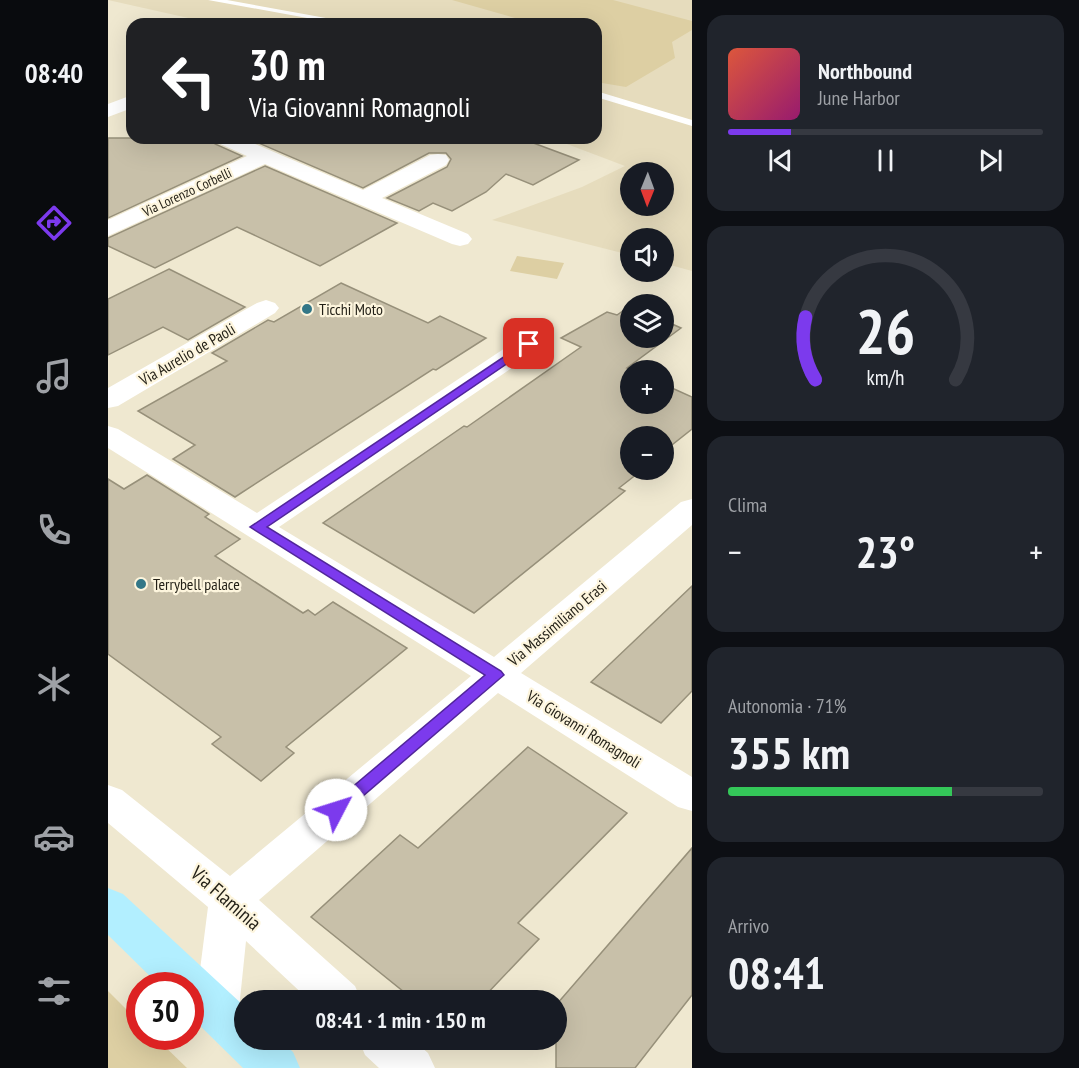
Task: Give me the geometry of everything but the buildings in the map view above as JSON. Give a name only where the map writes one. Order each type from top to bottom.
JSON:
[{"type":"main road","points":[[108,907],[234,1027]]},
{"type":"street","points":[[238,144],[460,239]]},
{"type":"street","name":"Via Lorenzo Corbelli","points":[[108,229],[265,156]]},
{"type":"street","points":[[364,198],[438,160]]},
{"type":"street","name":"Via Aurelio de Paoli","points":[[108,400],[266,308]]},
{"type":"street","points":[[257,527],[529,344]]},
{"type":"street","name":"Via Giovanni Romagnoli","points":[[108,435],[692,796]]},
{"type":"street","name":"Via Massimiliano Erasi","points":[[230,900],[692,509]]},
{"type":"street","name":"Via Flaminia","points":[[108,801],[230,900],[328,990]]},
{"type":"street","points":[[230,900],[245,990]]},
{"type":"street","points":[[392,1050],[412,1068]]},
{"type":"lane","points":[[212,0],[319,18]]},
{"type":"lane","points":[[602,96],[692,123]]},
{"type":"shaded area","points":[[108,0],[692,0],[692,271],[674,266],[674,228],[620,228],[620,252],[492,220],[582,187],[620,168],[620,216],[674,216],[674,162],[620,162],[620,164],[567,144],[602,144],[602,18],[188,18]]},
{"type":"shaded area","points":[[452,0],[613,0],[692,21],[692,30],[672,42],[675,58],[626,87],[602,83],[602,18],[515,18]]},
{"type":"shaded area","points":[[517,256],[564,263],[557,279],[510,271]]},
{"type":"shaded area","points":[[108,991],[126,1009],[126,1050],[168,1050],[187,1068],[108,1068]]},
{"type":"place","name":"Ticchi Moto","points":[[307,309]]},
{"type":"place","name":"Terrybell palace","points":[[141,584]]},
{"type":"route","points":[[336,810],[496,675],[257,527],[529,344]]}]
